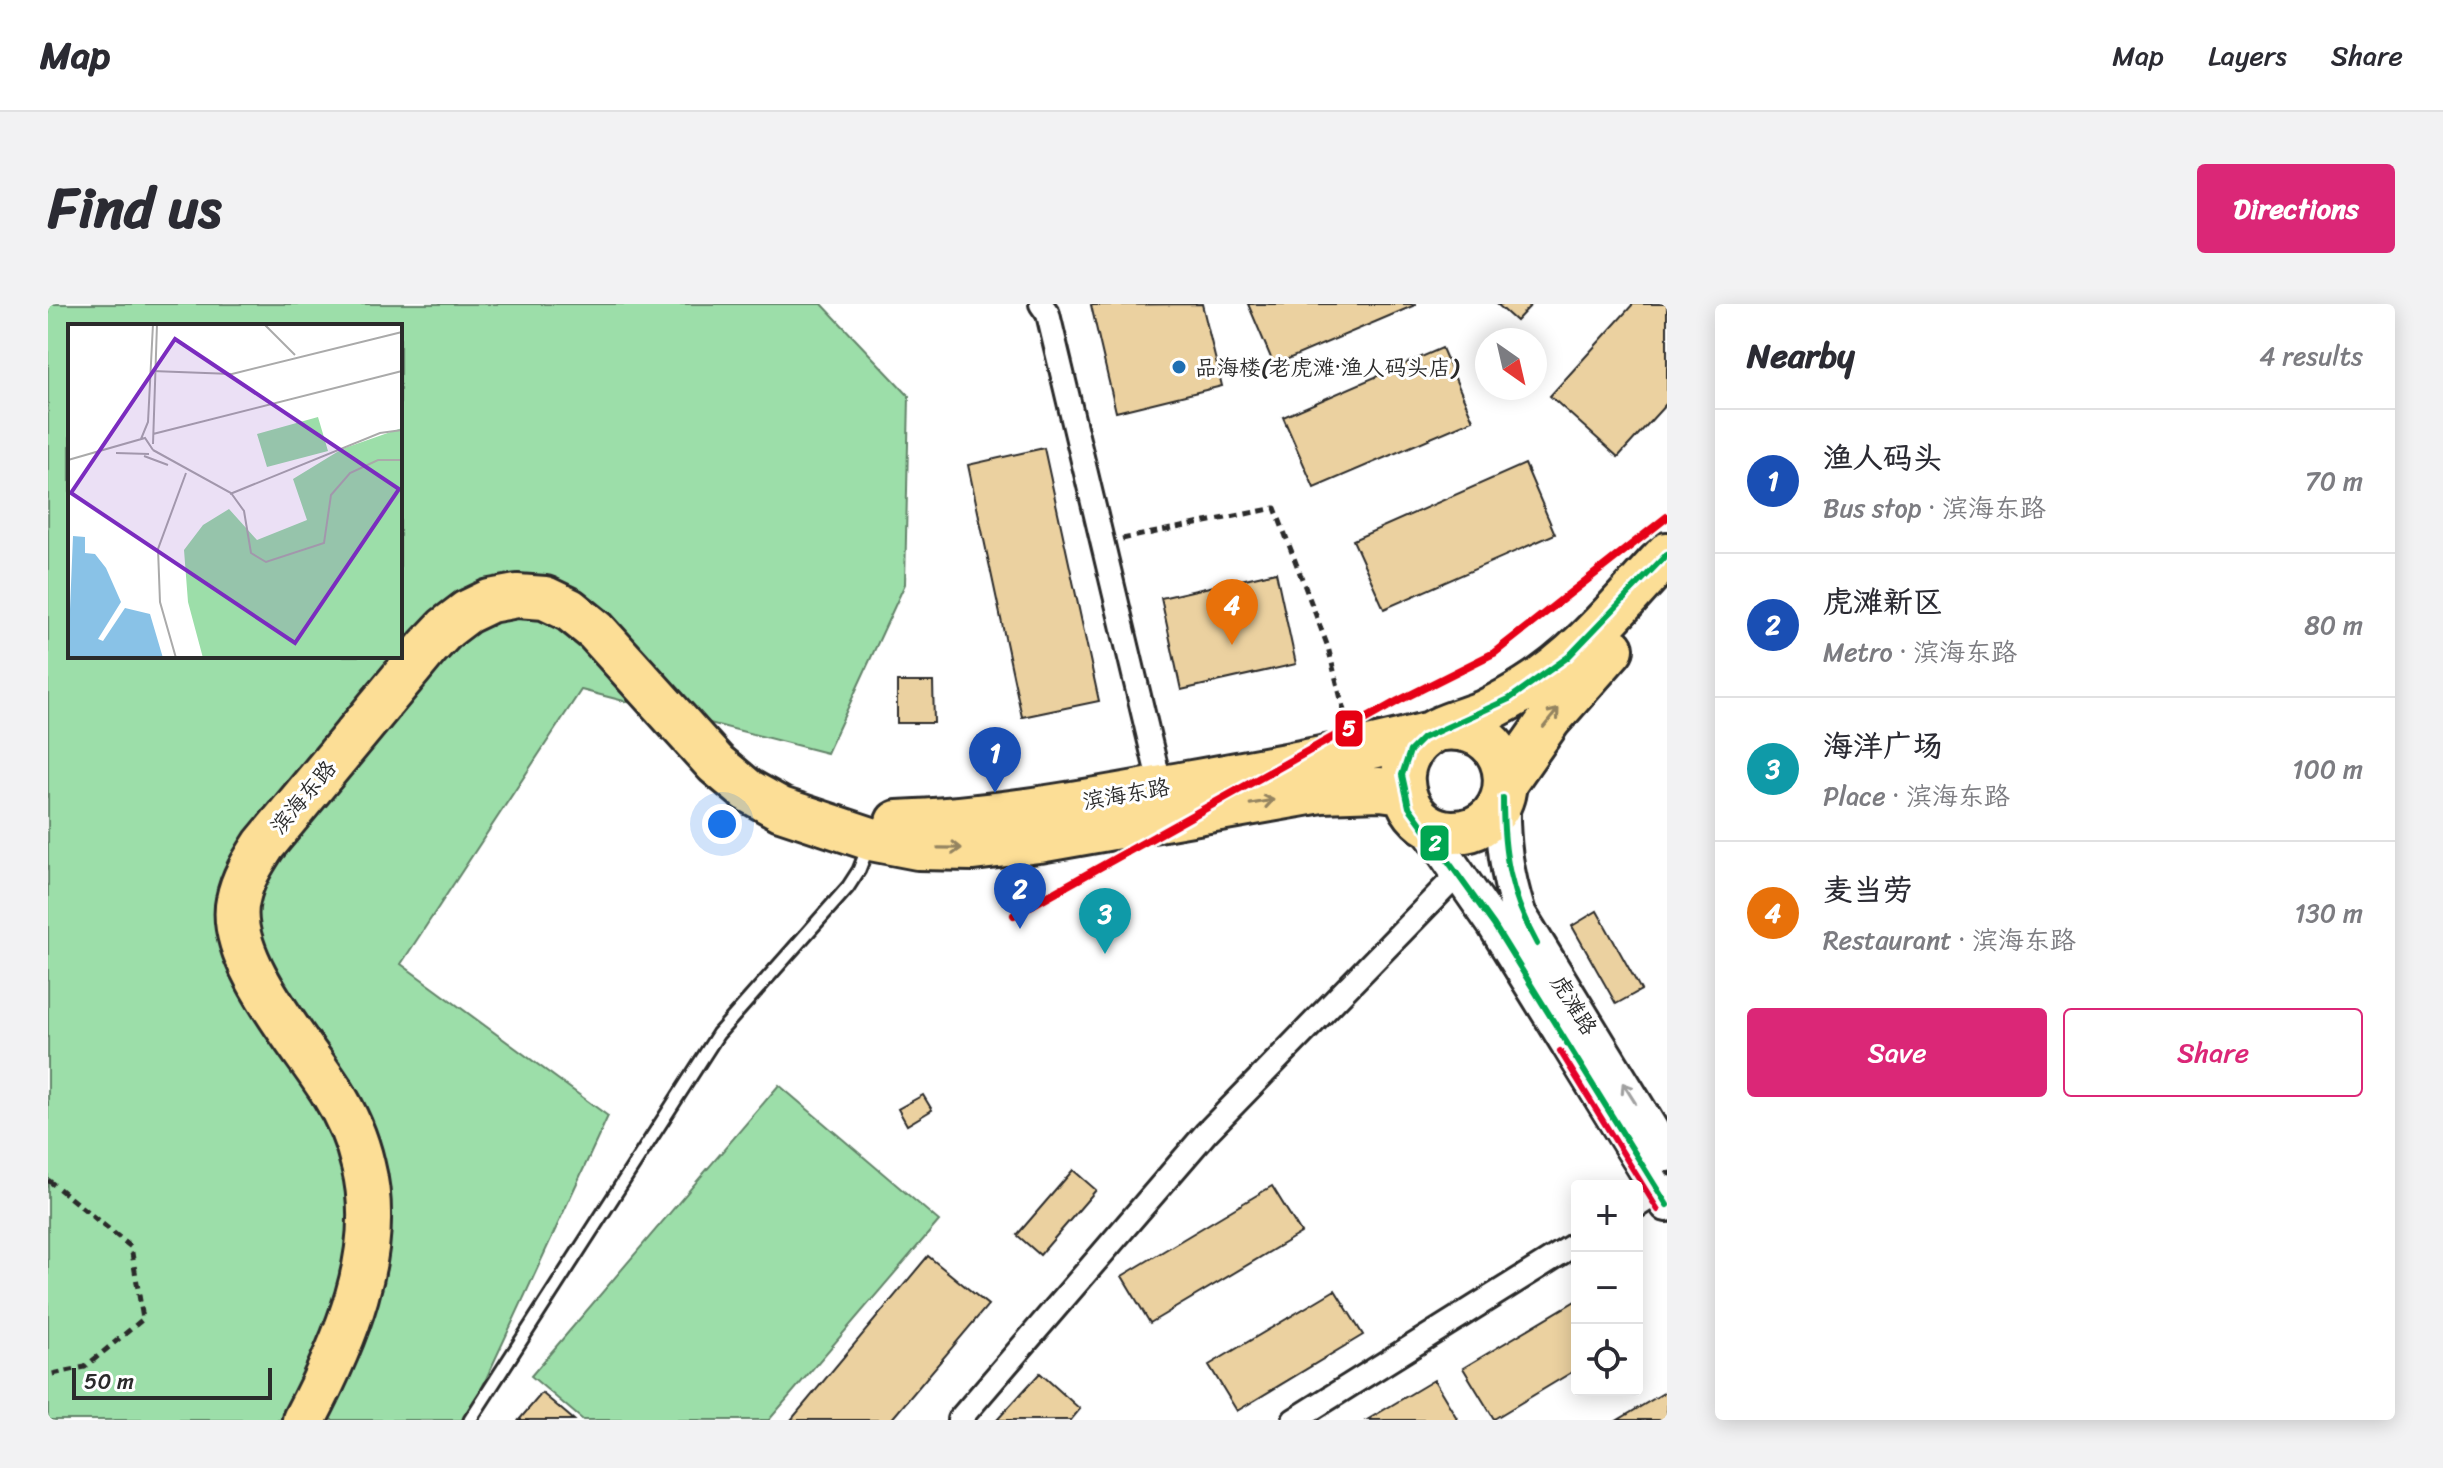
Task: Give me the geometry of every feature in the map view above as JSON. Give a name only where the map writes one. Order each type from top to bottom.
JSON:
[{"type":"highway","name":"滨海东路","points":[[1435,732],[1515,695],[1563,662],[1667,554]]},
{"type":"highway","name":"滨海东路","points":[[304,1420],[339,1346],[358,1290],[368,1245],[369,1204],[364,1167],[353,1131],[334,1094],[259,984],[245,956],[237,927],[237,902],[247,872],[264,845],[428,647],[467,612],[490,601],[517,596],[545,598],[570,610],[596,631],[716,764],[747,790],[781,809],[871,831],[918,848],[973,849],[1039,841],[1321,791],[1380,789],[1412,806],[1435,828],[1451,832],[1468,830],[1483,823],[1495,811],[1504,790],[1550,719],[1667,590]]},
{"type":"highway","name":"滨海东路","points":[[871,831],[1033,810],[1161,788],[1318,760],[1458,727],[1474,731],[1498,751],[1504,766],[1504,790]]},
{"type":"highway","points":[[1412,806],[1402,775],[1406,759],[1415,745],[1435,732]]},
{"type":"main road","name":"虎滩路","points":[[1504,790],[1502,839],[1507,876],[1519,913],[1667,1155]]},
{"type":"main road","name":"虎滩路","points":[[1412,806],[1494,925],[1658,1197]]},
{"type":"street","points":[[1041,304],[1048,314],[1161,788]]},
{"type":"street","points":[[959,1420],[1206,1133],[1459,873]]},
{"type":"street","points":[[1294,1420],[1571,1247]]},
{"type":"lane","points":[[470,1420],[718,1034],[848,887],[859,870],[871,831]]},
{"type":"path","points":[[1103,542],[1275,508],[1328,647],[1345,715]]},
{"type":"path","points":[[48,1180],[131,1247],[143,1319],[85,1367],[48,1375]]},
{"type":"green space","points":[[48,304],[822,304],[909,396],[905,584],[827,753],[581,690],[401,964],[608,1116],[467,1420],[48,1420]]},
{"type":"green space","points":[[779,1085],[939,1221],[769,1420],[583,1420],[531,1376]]},
{"type":"building","points":[[1202,304],[1222,386],[1116,412],[1091,305]]},
{"type":"building","points":[[1248,304],[1415,304],[1415,305],[1274,365]]},
{"type":"building","points":[[1497,304],[1532,304],[1516,321]]},
{"type":"building","points":[[1633,304],[1667,304],[1667,403],[1618,457],[1550,396]]},
{"type":"building","points":[[1442,348],[1473,420],[1314,488],[1283,417]]},
{"type":"building","points":[[1044,448],[1099,701],[1022,717],[968,465]]},
{"type":"building","points":[[1525,464],[1555,534],[1384,609],[1353,540]]},
{"type":"building","points":[[1276,572],[1296,664],[1181,690],[1161,598]]},
{"type":"building","points":[[897,682],[933,682],[934,723],[897,723]]},
{"type":"building","points":[[1597,911],[1641,990],[1616,1004],[1572,926]]},
{"type":"building","points":[[923,1095],[932,1110],[907,1125],[898,1109]]},
{"type":"building","points":[[1073,1170],[1096,1190],[1040,1255],[1017,1235]]},
{"type":"building","points":[[1272,1186],[1301,1233],[1150,1323],[1122,1276]]},
{"type":"building","points":[[928,1256],[988,1305],[891,1420],[791,1420]]},
{"type":"building","points":[[1335,1290],[1363,1335],[1237,1411],[1209,1365]]},
{"type":"building","points":[[1571,1304],[1571,1373],[1494,1419],[1463,1368]]},
{"type":"building","points":[[1040,1373],[1080,1409],[1071,1420],[997,1420]]},
{"type":"building","points":[[1434,1380],[1458,1420],[1367,1420]]},
{"type":"building","points":[[1667,1391],[1667,1420],[1618,1420]]},
{"type":"building","points":[[542,1393],[574,1420],[519,1420]]},
{"type":"transit line","name":"5","points":[[1014,915],[1398,701],[1494,653],[1667,517]]},
{"type":"transit line","name":"2","points":[[1667,554],[1568,657],[1509,699],[1423,738],[1410,751],[1402,775],[1409,807],[1494,925],[1667,1205]]},
{"type":"transit line","name":"2","points":[[1503,798],[1510,874],[1520,908],[1537,944]]},
{"type":"transit line","points":[[1560,1051],[1658,1210]]},
{"type":"place","name":"品海楼(老虎滩·渔人码头店)","points":[[1179,367]]},
{"type":"place","name":"麦当劳","points":[[1232,645]]},
{"type":"place","name":"渔人码头","points":[[995,793]]},
{"type":"place","name":"虎滩新区","points":[[1020,929]]},
{"type":"place","name":"海洋广场","points":[[1105,954]]}]
